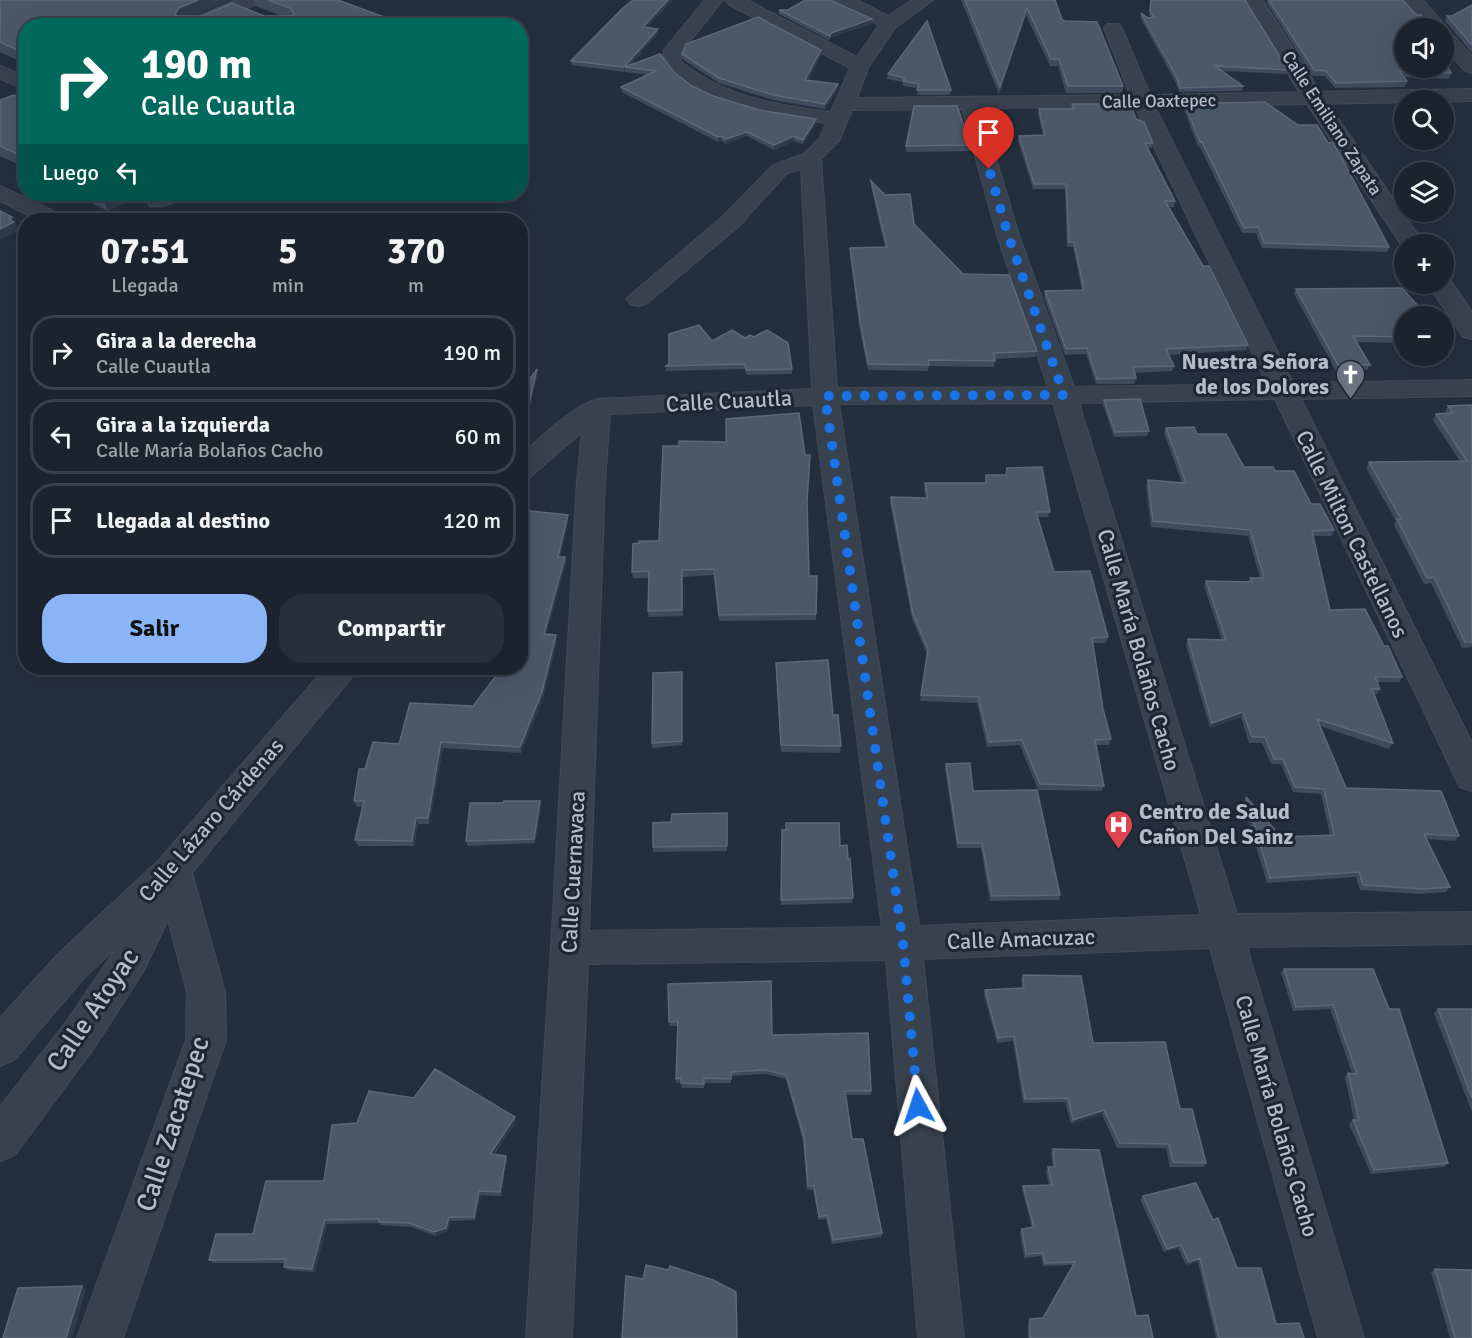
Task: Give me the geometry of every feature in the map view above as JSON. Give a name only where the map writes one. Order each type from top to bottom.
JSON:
[{"type":"street","name":"Calle Oaxtepec","points":[[714,0],[673,50],[671,60],[675,66],[708,89],[747,105],[842,111],[970,103],[1472,95]]},
{"type":"street","points":[[734,0],[860,66]]},
{"type":"street","points":[[843,0],[889,23]]},
{"type":"street","points":[[638,299],[730,222],[780,170],[812,158],[829,141],[860,66],[889,23],[924,0]]},
{"type":"street","name":"Calle Emiliano Zapata","points":[[1253,0],[1314,99],[1406,234]]},
{"type":"street","points":[[1423,3],[1432,18]]},
{"type":"street","points":[[214,18],[247,7]]},
{"type":"street","name":"Calle Milton Castellanos","points":[[1113,28],[1142,100],[1472,777]]},
{"type":"street","points":[[1454,47],[1472,68]]},
{"type":"street","points":[[0,72],[18,88]]},
{"type":"street","name":"Calle María Bolaños Cacho","points":[[970,103],[1008,235],[1064,395],[1224,931],[1341,1338]]},
{"type":"street","points":[[812,158],[825,396],[903,943],[940,1338]]},
{"type":"street","points":[[0,192],[40,213]]},
{"type":"street","points":[[1447,294],[1472,331]]},
{"type":"street","name":"Calle Cuautla","points":[[598,406],[825,396],[1064,395],[1472,388]]},
{"type":"street","points":[[528,464],[598,406]]},
{"type":"street","name":"Calle Cuernavaca","points":[[549,1338],[570,948],[591,481],[598,406]]},
{"type":"street","name":"Calle Lázaro Cárdenas","points":[[0,1047],[71,966],[173,870],[337,675]]},
{"type":"street","name":"Calle Atoyac","points":[[0,1140],[80,1035],[130,960],[173,870]]},
{"type":"street","name":"Calle Zacatepec","points":[[100,1338],[206,1040],[206,992],[173,870]]},
{"type":"street","name":"Calle Amacuzac","points":[[570,948],[903,943],[1224,931],[1472,928]]},
{"type":"building","points":[[0,0],[198,0],[179,8],[175,14],[177,16],[202,16],[232,3],[264,16],[292,16],[294,14],[290,8],[268,0],[338,0],[387,18],[18,18],[18,50],[0,42]]},
{"type":"building","points":[[633,0],[668,0],[643,27],[658,29],[624,67],[571,61],[622,9]]},
{"type":"building","points":[[805,0],[830,0],[872,19],[831,33],[830,36],[779,10],[788,10]]},
{"type":"building","points":[[965,0],[1055,0],[1062,20],[1097,22],[1123,86],[1068,86],[1059,59],[1051,59],[1027,8],[1000,87]]},
{"type":"building","points":[[1151,0],[1245,0],[1288,70],[1215,66],[1243,86],[1180,88],[1177,78],[1141,13],[1148,18],[1154,17],[1150,11]]},
{"type":"building","points":[[1269,0],[1403,0],[1416,15],[1424,18],[1394,18],[1394,78],[1405,78],[1407,81],[1336,83],[1326,71],[1314,70]]},
{"type":"building","points":[[1472,5],[1472,45],[1454,24],[1454,18],[1447,16],[1452,16]]},
{"type":"building","points":[[758,17],[821,50],[805,80],[838,84],[825,104],[773,95],[719,78],[682,54],[686,44]]},
{"type":"building","points":[[927,21],[951,90],[917,90],[919,84],[903,81],[905,78],[888,74]]},
{"type":"building","points":[[660,54],[675,73],[692,86],[713,96],[759,110],[816,119],[803,140],[794,136],[774,145],[747,132],[726,139],[718,137],[621,87],[656,71],[625,67]]},
{"type":"building","points":[[14,95],[18,97],[18,154],[0,146],[0,100]]},
{"type":"building","points":[[1265,102],[1298,125],[1317,125],[1328,143],[1333,142],[1389,247],[1264,243],[1258,227],[1244,228],[1200,142],[1185,104]]},
{"type":"building","points":[[1072,104],[1130,104],[1136,119],[1144,122],[1153,143],[1145,143],[1175,201],[1165,201],[1203,266],[1209,266],[1248,345],[1166,349],[1174,366],[1133,367],[1136,378],[1097,379],[1087,348],[1066,349],[1045,291],[1084,290],[1074,242],[1069,242],[1066,184],[1034,184],[1019,136],[1045,135],[1039,109],[1074,109]]},
{"type":"building","points":[[914,106],[957,106],[971,145],[906,146]]},
{"type":"building","points":[[871,181],[885,195],[910,194],[914,224],[963,274],[1009,275],[1037,351],[994,353],[995,361],[928,360],[929,365],[868,364],[850,248],[887,247]]},
{"type":"building","points":[[0,211],[12,217],[9,219],[14,222],[0,229]]},
{"type":"building","points":[[1394,288],[1394,294],[1407,294],[1418,306],[1394,306],[1394,337],[1353,336],[1370,365],[1338,365],[1296,289]]},
{"type":"building","points":[[699,325],[712,341],[732,330],[745,338],[750,335],[754,337],[767,330],[788,343],[792,369],[746,370],[745,364],[666,366],[669,364],[669,334]]},
{"type":"building","points":[[537,369],[528,408],[528,381]]},
{"type":"building","points":[[1140,399],[1149,431],[1115,432],[1104,400]]},
{"type":"building","points":[[1472,405],[1472,642],[1465,642],[1434,577],[1427,578],[1397,519],[1401,519],[1369,462],[1467,461],[1436,414],[1453,413],[1448,406]]},
{"type":"building","points":[[799,413],[805,455],[810,455],[807,502],[809,576],[817,576],[816,614],[719,615],[714,569],[682,570],[682,610],[648,611],[649,571],[632,572],[633,544],[640,543],[639,541],[659,541],[663,446],[679,446],[679,441],[726,442],[726,419]]},
{"type":"building","points":[[1194,427],[1197,434],[1226,434],[1244,467],[1273,467],[1275,471],[1294,471],[1311,504],[1320,504],[1334,530],[1312,531],[1330,610],[1365,609],[1384,646],[1388,646],[1402,677],[1375,677],[1380,689],[1372,689],[1393,743],[1317,719],[1346,788],[1441,791],[1459,836],[1424,834],[1450,887],[1424,889],[1363,885],[1359,872],[1270,878],[1246,797],[1281,837],[1334,835],[1324,789],[1295,787],[1283,759],[1274,759],[1265,737],[1252,737],[1243,712],[1212,723],[1188,639],[1226,640],[1206,581],[1252,582],[1250,578],[1264,578],[1250,530],[1153,521],[1148,480],[1186,483],[1166,428]]},
{"type":"building","points":[[1042,467],[1050,512],[1036,512],[1054,572],[1090,571],[1108,637],[1092,638],[1103,709],[1111,739],[1095,740],[1104,786],[1040,784],[1022,740],[989,742],[978,697],[921,695],[928,649],[913,614],[891,497],[928,498],[925,483],[986,483],[986,475],[1006,475],[1007,468]]},
{"type":"building","points":[[528,511],[568,515],[558,557],[565,557],[544,634],[556,635],[542,692],[520,747],[441,742],[428,818],[416,818],[412,841],[355,840],[364,801],[354,801],[359,769],[365,769],[373,742],[399,744],[410,703],[473,706],[497,675],[528,675]]},
{"type":"building","points":[[828,660],[833,715],[838,715],[841,746],[781,745],[776,663]]},
{"type":"building","points":[[682,672],[682,741],[652,743],[653,673]]},
{"type":"building","points":[[970,763],[973,791],[1037,790],[1060,895],[992,896],[982,843],[958,843],[946,764]]},
{"type":"building","points":[[504,801],[540,801],[534,839],[466,841],[470,803],[503,803]]},
{"type":"building","points":[[727,813],[727,846],[653,847],[653,823],[671,822],[672,814]]},
{"type":"building","points":[[786,823],[839,823],[840,846],[847,845],[848,859],[850,859],[853,898],[781,900],[782,830],[786,830]]},
{"type":"building","points":[[1284,969],[1373,969],[1389,1009],[1399,1009],[1448,1163],[1374,1170],[1353,1120],[1359,1120],[1348,1073],[1357,1074],[1333,1005],[1296,1007]]},
{"type":"building","points":[[1023,975],[1081,976],[1093,1043],[1165,1042],[1180,1109],[1192,1109],[1206,1163],[1173,1162],[1169,1144],[1120,1143],[1104,1110],[1073,1120],[1068,1098],[1025,1099],[1014,1036],[998,1038],[985,990],[1024,988]]},
{"type":"building","points":[[771,981],[772,1035],[868,1033],[871,1091],[845,1091],[852,1139],[863,1139],[882,1233],[833,1240],[827,1215],[819,1217],[814,1186],[808,1186],[804,1137],[786,1075],[766,1070],[731,1072],[731,1079],[704,1078],[704,1084],[681,1083],[681,1078],[676,1079],[678,1021],[669,1022],[668,984]]},
{"type":"building","points":[[1438,1009],[1472,1009],[1472,1098]]},
{"type":"building","points":[[435,1069],[515,1117],[490,1154],[506,1156],[500,1192],[479,1191],[474,1217],[449,1217],[446,1228],[434,1232],[409,1223],[379,1222],[379,1219],[325,1220],[312,1269],[284,1267],[286,1259],[209,1260],[216,1234],[253,1234],[266,1181],[324,1181],[332,1125],[357,1123],[369,1091],[414,1098]]},
{"type":"building","points":[[1053,1149],[1099,1150],[1136,1316],[1148,1315],[1153,1338],[1030,1338],[1030,1319],[1043,1318],[1075,1262],[1045,1263],[1043,1253],[1026,1254],[1022,1229],[1034,1227],[1023,1186],[1052,1185],[1048,1167],[1055,1167]]},
{"type":"building","points":[[1196,1183],[1213,1220],[1218,1218],[1237,1268],[1261,1268],[1276,1324],[1299,1323],[1304,1338],[1219,1338],[1200,1258],[1189,1262],[1181,1245],[1167,1249],[1143,1196]]},
{"type":"building","points":[[646,1265],[668,1270],[670,1266],[713,1280],[736,1292],[737,1338],[622,1338],[626,1276],[643,1279]]},
{"type":"building","points":[[1435,1269],[1472,1270],[1472,1338],[1455,1338]]},
{"type":"building","points":[[82,1286],[66,1338],[3,1338],[18,1288]]},
{"type":"place","name":"Nuestra Señora de los Dolores","points":[[1350,400]]},
{"type":"place","name":"Centro de Salud Cañon Del Sainz","points":[[1118,850]]},
{"type":"route","points":[[918,1106],[903,943],[825,396],[1064,395],[1008,235],[989,169]]}]
